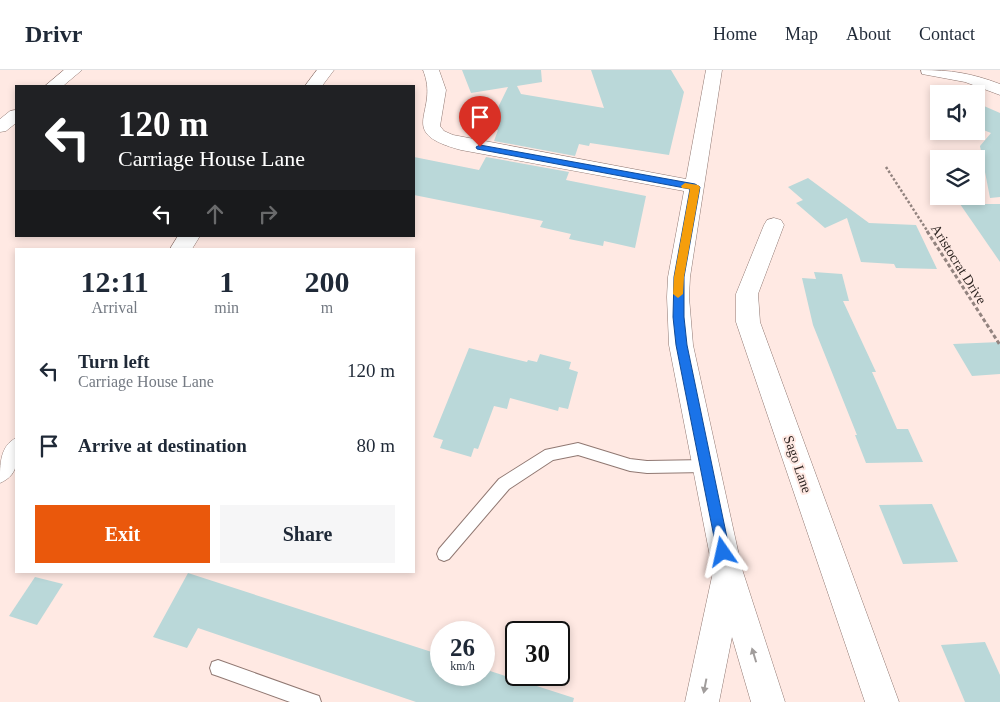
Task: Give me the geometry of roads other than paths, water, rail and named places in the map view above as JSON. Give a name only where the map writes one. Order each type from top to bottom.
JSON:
[{"type":"street","points":[[54,85],[74,70]]},
{"type":"street","points":[[313,85],[326,70]]},
{"type":"street","points":[[431,70],[438,91],[430,123],[432,129],[441,138],[460,144],[695,187]]},
{"type":"street","points":[[714,70],[679,277],[678,297],[681,345],[727,569],[768,702]]},
{"type":"street","points":[[928,71],[968,78],[1000,90]]},
{"type":"street","points":[[0,127],[15,116]]},
{"type":"street","name":"Sago Lane","points":[[774,225],[747,294],[748,322],[882,702]]},
{"type":"street","points":[[181,248],[189,237]]},
{"type":"street","points":[[0,470],[15,451]]},
{"type":"street","points":[[702,702],[723,604],[727,569]]},
{"type":"lane","points":[[444,554],[504,484],[550,454],[578,449],[630,465],[647,467],[706,466]]},
{"type":"lane","points":[[218,668],[313,702]]}]
